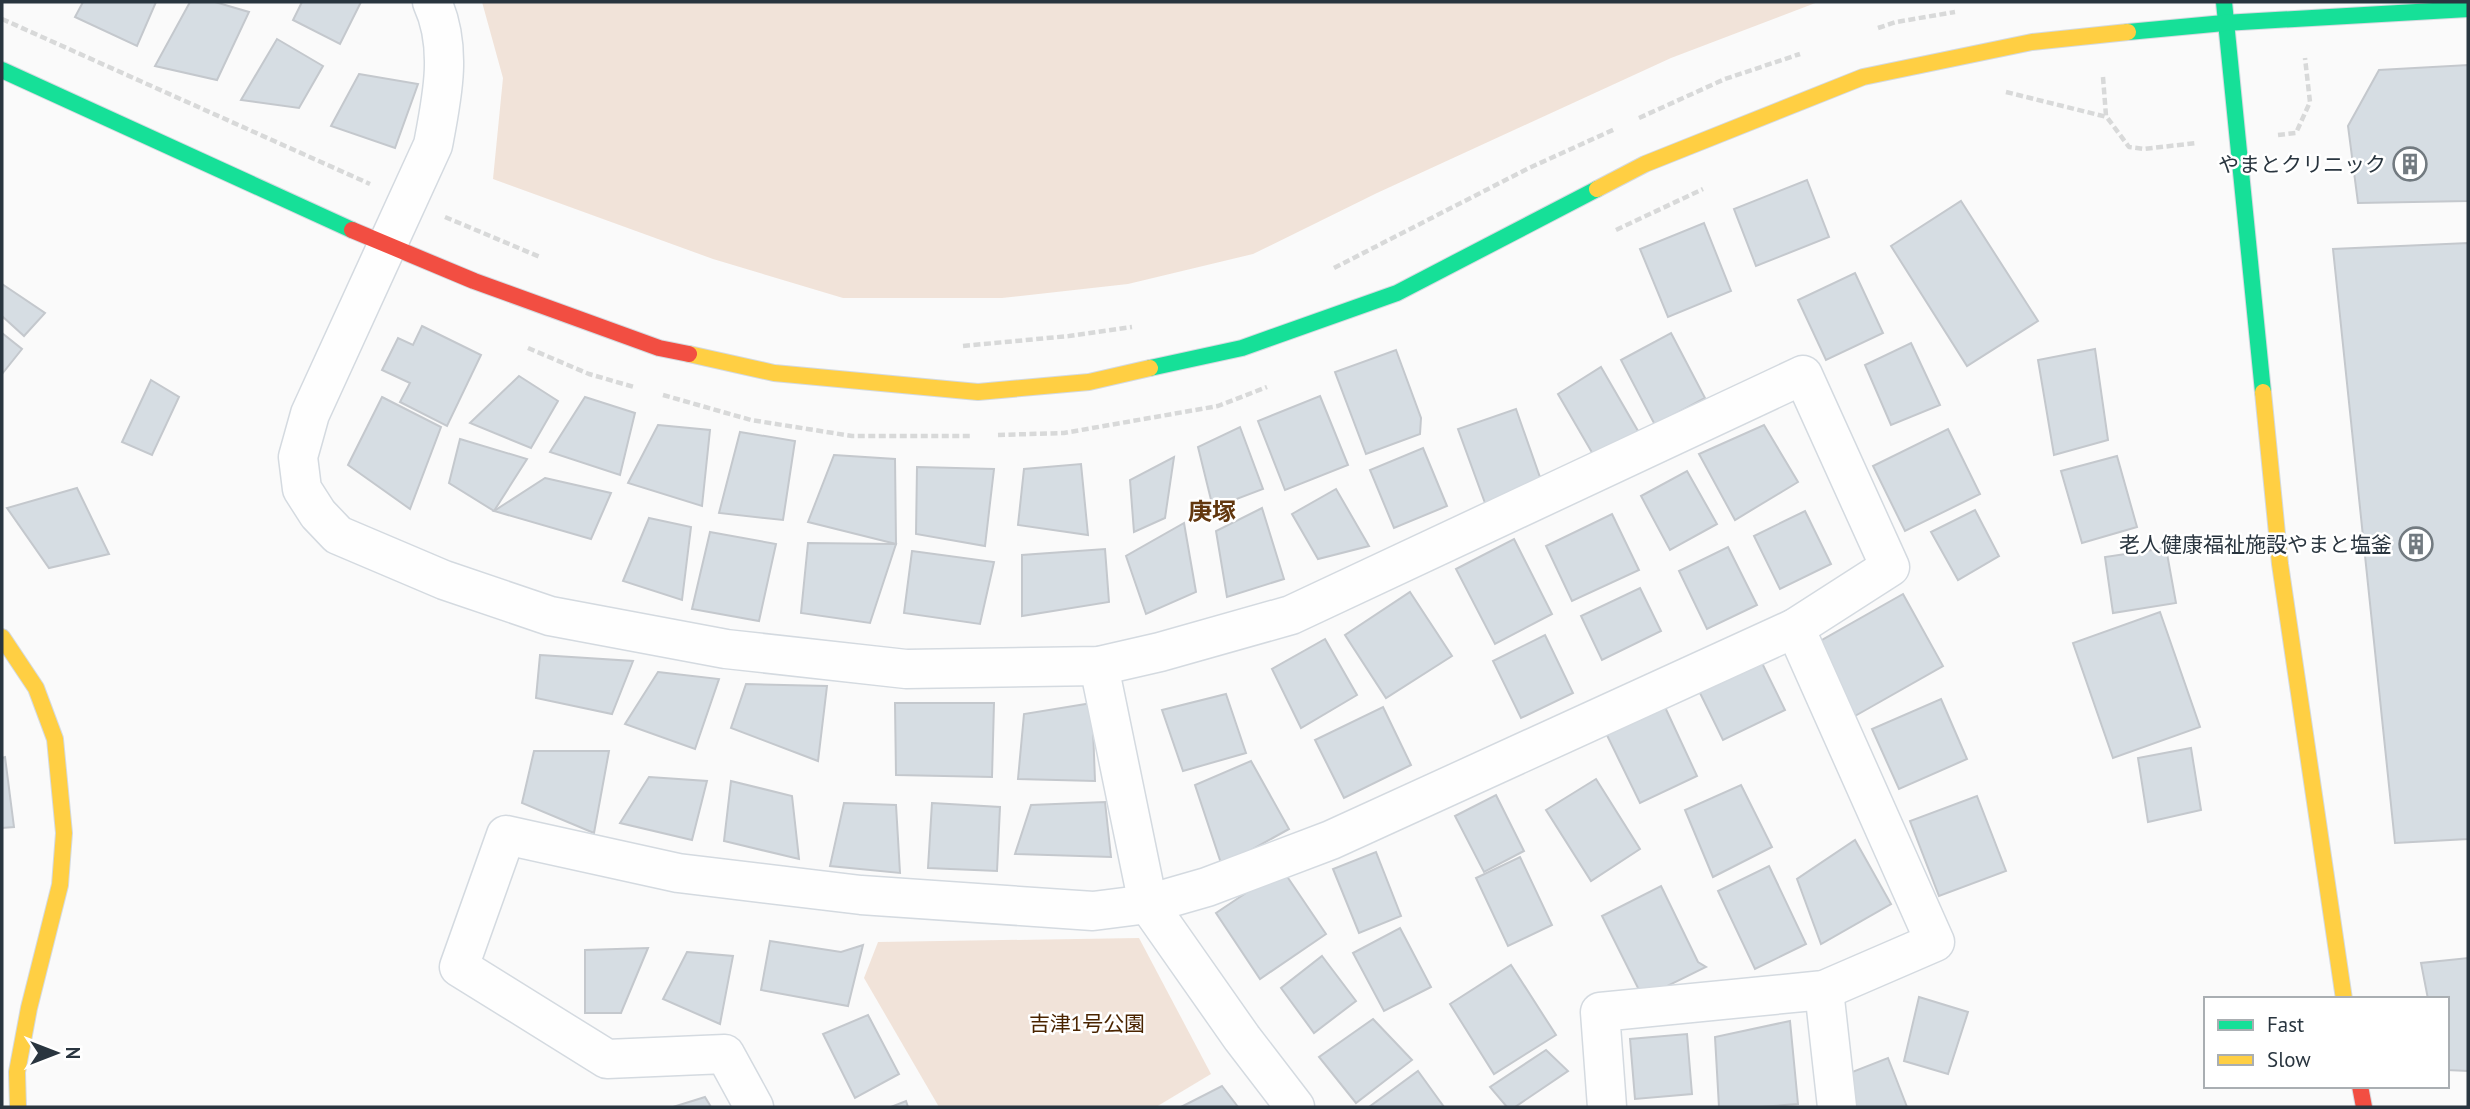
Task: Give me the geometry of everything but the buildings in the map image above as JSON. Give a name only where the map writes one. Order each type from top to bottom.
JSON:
[{"type":"street","points":[[432,2],[439,15],[445,62],[442,99],[433,145],[310,414],[298,457],[302,489],[318,514],[338,535],[444,580],[550,617],[726,649],[906,669],[1099,666],[1160,652],[1291,615],[1803,375],[1890,567],[1795,628],[1331,840],[1207,887],[1148,904],[1093,911],[861,895],[678,873],[506,835],[459,967],[607,1059],[725,1054],[754,1107]]},
{"type":"street","points":[[2224,2],[2280,564],[2344,997]]},
{"type":"street","points":[[2,70],[387,246],[474,281],[659,348],[774,373],[978,392],[1089,382],[1242,348],[1398,293],[1645,164],[1863,77],[2032,42],[2224,23],[2468,9]]},
{"type":"street","points":[[1607,1107],[1600,1012],[1824,990],[1935,942],[1795,628]]},
{"type":"street","points":[[2,637],[36,688],[55,738],[64,833],[60,885],[29,1008],[17,1072],[18,1107]]},
{"type":"street","points":[[1099,666],[1148,904],[1294,1107]]},
{"type":"street","points":[[1824,990],[1836,1107]]},
{"type":"street","points":[[2360,1088],[2364,1107]]},
{"type":"path","points":[[1870,31],[1896,22],[1961,11]]},
{"type":"path","points":[[2,19],[544,259]]},
{"type":"path","points":[[1324,272],[1542,162],[1725,79],[1804,52]]},
{"type":"path","points":[[2103,71],[2107,117],[2129,147],[2144,149],[2191,144]]},
{"type":"path","points":[[2276,135],[2297,133],[2310,102],[2307,78]]},
{"type":"path","points":[[1997,94],[2010,92],[2107,117]]},
{"type":"path","points":[[1615,230],[1715,184]]},
{"type":"path","points":[[951,346],[992,344],[1141,325]]},
{"type":"path","points":[[516,344],[589,374],[639,388]]},
{"type":"path","points":[[988,436],[1064,433],[1205,409],[1268,387]]},
{"type":"path","points":[[652,392],[751,420],[852,436],[975,436]]},
{"type":"green space","points":[[482,2],[1818,2],[1671,58],[1377,193],[1253,254],[1128,284],[1002,298],[843,298],[713,259],[493,179],[503,78]]},
{"type":"green space","name":"吉津1号公園","points":[[1139,938],[1211,1074],[1156,1107],[939,1107],[864,978],[878,942]]},
{"type":"traffic: fast","points":[[2224,2],[2263,392]]},
{"type":"traffic: fast","points":[[2128,32],[2224,23],[2468,9]]},
{"type":"traffic: fast","points":[[2,70],[352,230]]},
{"type":"traffic: fast","points":[[1150,368],[1242,348],[1397,293],[1597,189]]},
{"type":"traffic: slow","points":[[1597,189],[1645,164],[1863,77],[2032,42],[2128,32]]},
{"type":"traffic: slow","points":[[689,354],[774,373],[978,392],[1089,382],[1150,368]]},
{"type":"traffic: slow","points":[[2263,392],[2280,564],[2344,997]]},
{"type":"traffic: slow","points":[[2,637],[36,688],[55,739],[64,833],[60,885],[29,1008],[17,1072],[18,1107]]},
{"type":"traffic: jam","points":[[352,230],[474,281],[659,348],[689,354]]},
{"type":"traffic: jam","points":[[2360,1088],[2364,1107]]},
{"type":"place","name":"やまとクリニック","points":[[2410,164]]},
{"type":"place","name":"老人健康福祉施設やまと塩釜","points":[[2416,544]]},
{"type":"district","name":"庚塚","points":[[1212,511]]}]
